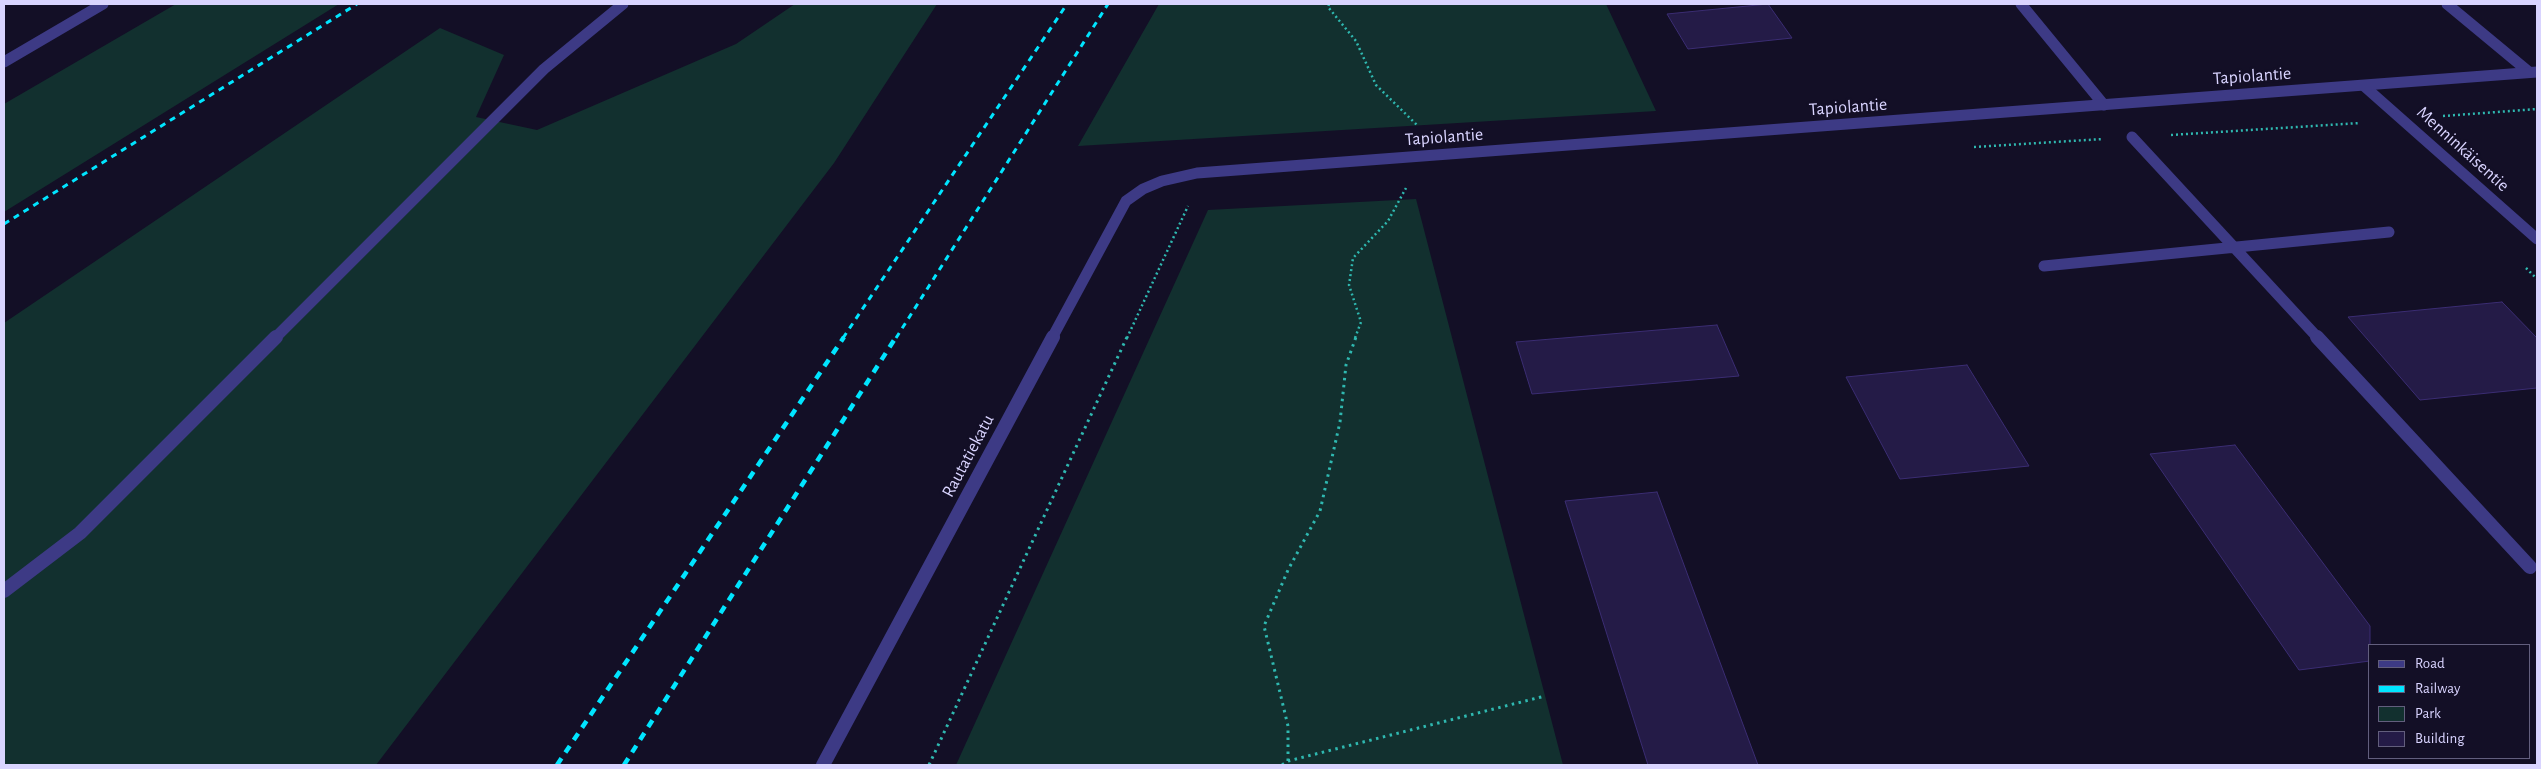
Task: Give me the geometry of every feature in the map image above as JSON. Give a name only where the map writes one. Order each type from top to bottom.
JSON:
[{"type":"street","points":[[4,62],[103,4]]},
{"type":"street","points":[[4,591],[80,532],[544,69],[623,4]]},
{"type":"street","points":[[2021,4],[2104,105]]},
{"type":"street","points":[[2447,4],[2533,72]]},
{"type":"street","name":"Tapiolantie","points":[[1162,181],[1197,173],[2533,72]]},
{"type":"street","name":"Menninkäisentie","points":[[2364,86],[2404,119],[2537,239]]},
{"type":"street","points":[[2132,137],[2530,567]]},
{"type":"street","name":"Rautatiekatu","points":[[823,765],[1126,201],[1143,188],[1162,181]]},
{"type":"street","points":[[2044,266],[2389,232]]},
{"type":"path","points":[[1329,4],[1328,7],[1356,41],[1376,85],[1417,126],[1441,155]]},
{"type":"path","points":[[1973,147],[2537,109]]},
{"type":"path","points":[[1288,761],[1288,726],[1264,626],[1288,570],[1320,511],[1340,422],[1346,365],[1361,322],[1349,285],[1353,258],[1388,221],[1409,183],[1399,183]]},
{"type":"path","points":[[929,765],[1188,205]]},
{"type":"path","points":[[1282,765],[1288,761],[1545,696]]},
{"type":"green space","points":[[176,4],[339,4],[4,212],[4,104]]},
{"type":"green space","points":[[795,4],[937,4],[834,163],[376,765],[4,765],[4,323],[440,28],[504,55],[476,117],[537,130],[736,44]]},
{"type":"green space","points":[[1159,4],[1606,4],[1656,111],[1078,146]]},
{"type":"green space","points":[[1416,199],[1563,765],[956,765],[1208,210]]},
{"type":"building","points":[[1768,4],[1792,38],[1688,49],[1667,14]]},
{"type":"building","points":[[2502,302],[2537,338],[2537,388],[2420,400],[2348,317]]},
{"type":"building","points":[[1717,325],[1739,376],[1532,394],[1516,342]]},
{"type":"building","points":[[1967,365],[2029,466],[1900,479],[1846,377]]},
{"type":"building","points":[[2235,445],[2370,626],[2368,661],[2299,670],[2150,454]]},
{"type":"building","points":[[1657,492],[1758,765],[1648,765],[1565,501]]},
{"type":"railway","points":[[4,224],[357,4]]},
{"type":"railway","points":[[843,338],[1067,4]]},
{"type":"railway","points":[[896,338],[1108,4]]},
{"type":"railway","points":[[557,765],[844,337]]},
{"type":"railway","points":[[624,765],[896,337]]}]
